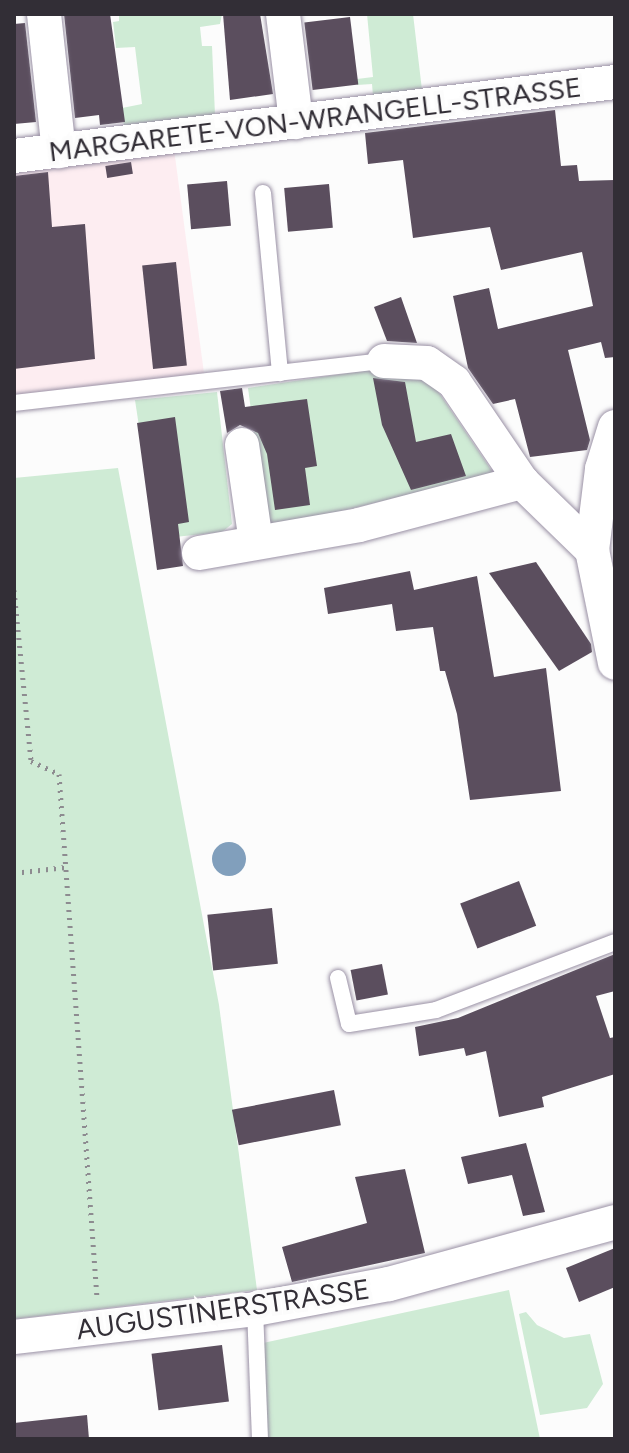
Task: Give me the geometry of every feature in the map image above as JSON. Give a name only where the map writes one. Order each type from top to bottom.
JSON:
[{"type":"street","points":[[44,14],[59,151]]},
{"type":"street","points":[[283,14],[296,122]]},
{"type":"street","name":"MARGARETE-VON-WRANGELL-STRASSE","points":[[14,156],[615,82]]},
{"type":"street","points":[[384,361],[427,363],[454,382],[522,482],[592,550]]},
{"type":"street","points":[[615,427],[602,469],[592,550],[615,663]]},
{"type":"street","points":[[242,445],[256,542]]},
{"type":"street","points":[[199,553],[359,525],[522,482]]},
{"type":"street","name":"AUGUSTINERSTRASSE","points":[[14,1337],[255,1309],[389,1284],[615,1222]]},
{"type":"lane","points":[[263,193],[280,373]]},
{"type":"lane","points":[[14,403],[384,361]]},
{"type":"lane","points":[[338,978],[349,1024],[436,1010],[615,942]]},
{"type":"lane","points":[[255,1309],[260,1439]]},
{"type":"path","points":[[14,590],[31,761],[59,774],[99,1327]]},
{"type":"path","points":[[14,873],[66,867]]},
{"type":"shaded area","points":[[174,149],[206,388],[14,409],[14,166]]},
{"type":"green space","points":[[119,14],[222,14],[220,24],[200,27],[202,46],[212,46],[215,115],[124,126],[122,108],[142,104],[135,47],[116,48],[113,22],[119,21]]},
{"type":"green space","points":[[367,14],[413,14],[422,90],[373,96],[372,84],[357,85],[357,79],[373,77]]},
{"type":"green space","points":[[382,368],[429,378],[494,474],[267,529],[248,388]]},
{"type":"green space","points":[[217,392],[232,524],[222,532],[156,539],[135,400]]},
{"type":"green space","points":[[118,468],[219,1005],[257,1290],[14,1319],[14,478]]},
{"type":"green space","points":[[509,1290],[540,1439],[262,1439],[263,1343]]},
{"type":"green space","points":[[526,1312],[537,1325],[564,1338],[590,1334],[603,1384],[587,1408],[540,1415],[519,1314]]},
{"type":"water","points":[[229,842],[241,847],[246,859],[241,871],[229,876],[217,871],[212,859],[217,847]]},
{"type":"building","points":[[64,14],[110,14],[125,122],[100,125],[99,115],[75,118]]},
{"type":"building","points":[[223,14],[260,14],[273,94],[230,100]]},
{"type":"building","points":[[350,17],[358,84],[313,90],[304,23]]},
{"type":"building","points":[[25,23],[36,122],[14,124],[14,24]]},
{"type":"building","points":[[555,110],[561,166],[577,165],[579,181],[615,180],[615,357],[605,358],[601,342],[568,350],[590,440],[587,450],[530,457],[515,399],[493,404],[468,368],[453,296],[489,288],[498,329],[593,306],[582,252],[501,270],[490,227],[413,238],[403,160],[368,164],[365,133]]},
{"type":"building","points":[[131,162],[133,174],[107,178],[105,166]]},
{"type":"building","points":[[48,172],[52,227],[85,224],[95,359],[14,369],[14,176]]},
{"type":"building","points":[[227,181],[231,226],[191,229],[187,184]]},
{"type":"building","points":[[329,184],[333,228],[288,232],[284,188]]},
{"type":"building","points":[[176,262],[187,365],[153,369],[142,266]]},
{"type":"building","points":[[401,297],[417,343],[387,341],[374,307]]},
{"type":"building","points":[[373,378],[405,382],[416,442],[451,434],[466,476],[411,490],[382,425]]},
{"type":"building","points":[[242,388],[245,407],[307,399],[317,466],[305,468],[310,505],[275,510],[267,454],[258,433],[240,425],[227,433],[220,391]]},
{"type":"building","points":[[175,417],[189,522],[178,524],[183,566],[157,570],[137,423]]},
{"type":"building","points":[[536,562],[591,644],[592,652],[559,671],[489,573]]},
{"type":"building","points":[[410,571],[414,590],[477,576],[494,677],[546,668],[561,791],[470,800],[457,714],[445,671],[440,671],[433,627],[396,631],[392,604],[328,614],[324,588]]},
{"type":"building","points":[[519,881],[536,926],[477,948],[460,904]]},
{"type":"building","points":[[272,908],[278,964],[213,970],[207,915]]},
{"type":"building","points":[[615,954],[615,991],[596,996],[610,1038],[615,1037],[615,1074],[542,1097],[544,1107],[499,1117],[486,1051],[466,1056],[464,1048],[419,1056],[415,1027],[458,1018]]},
{"type":"building","points":[[382,964],[388,994],[357,1001],[351,970]]},
{"type":"building","points":[[334,1090],[341,1125],[239,1145],[232,1110]]},
{"type":"building","points":[[526,1143],[545,1212],[523,1216],[512,1175],[468,1184],[461,1157]]},
{"type":"building","points":[[405,1169],[425,1253],[292,1282],[282,1247],[367,1223],[355,1177]]},
{"type":"building","points":[[615,1248],[615,1287],[579,1302],[566,1268]]},
{"type":"building","points":[[222,1345],[229,1402],[158,1410],[152,1354]]},
{"type":"building","points":[[87,1415],[89,1439],[14,1439],[14,1423]]}]
